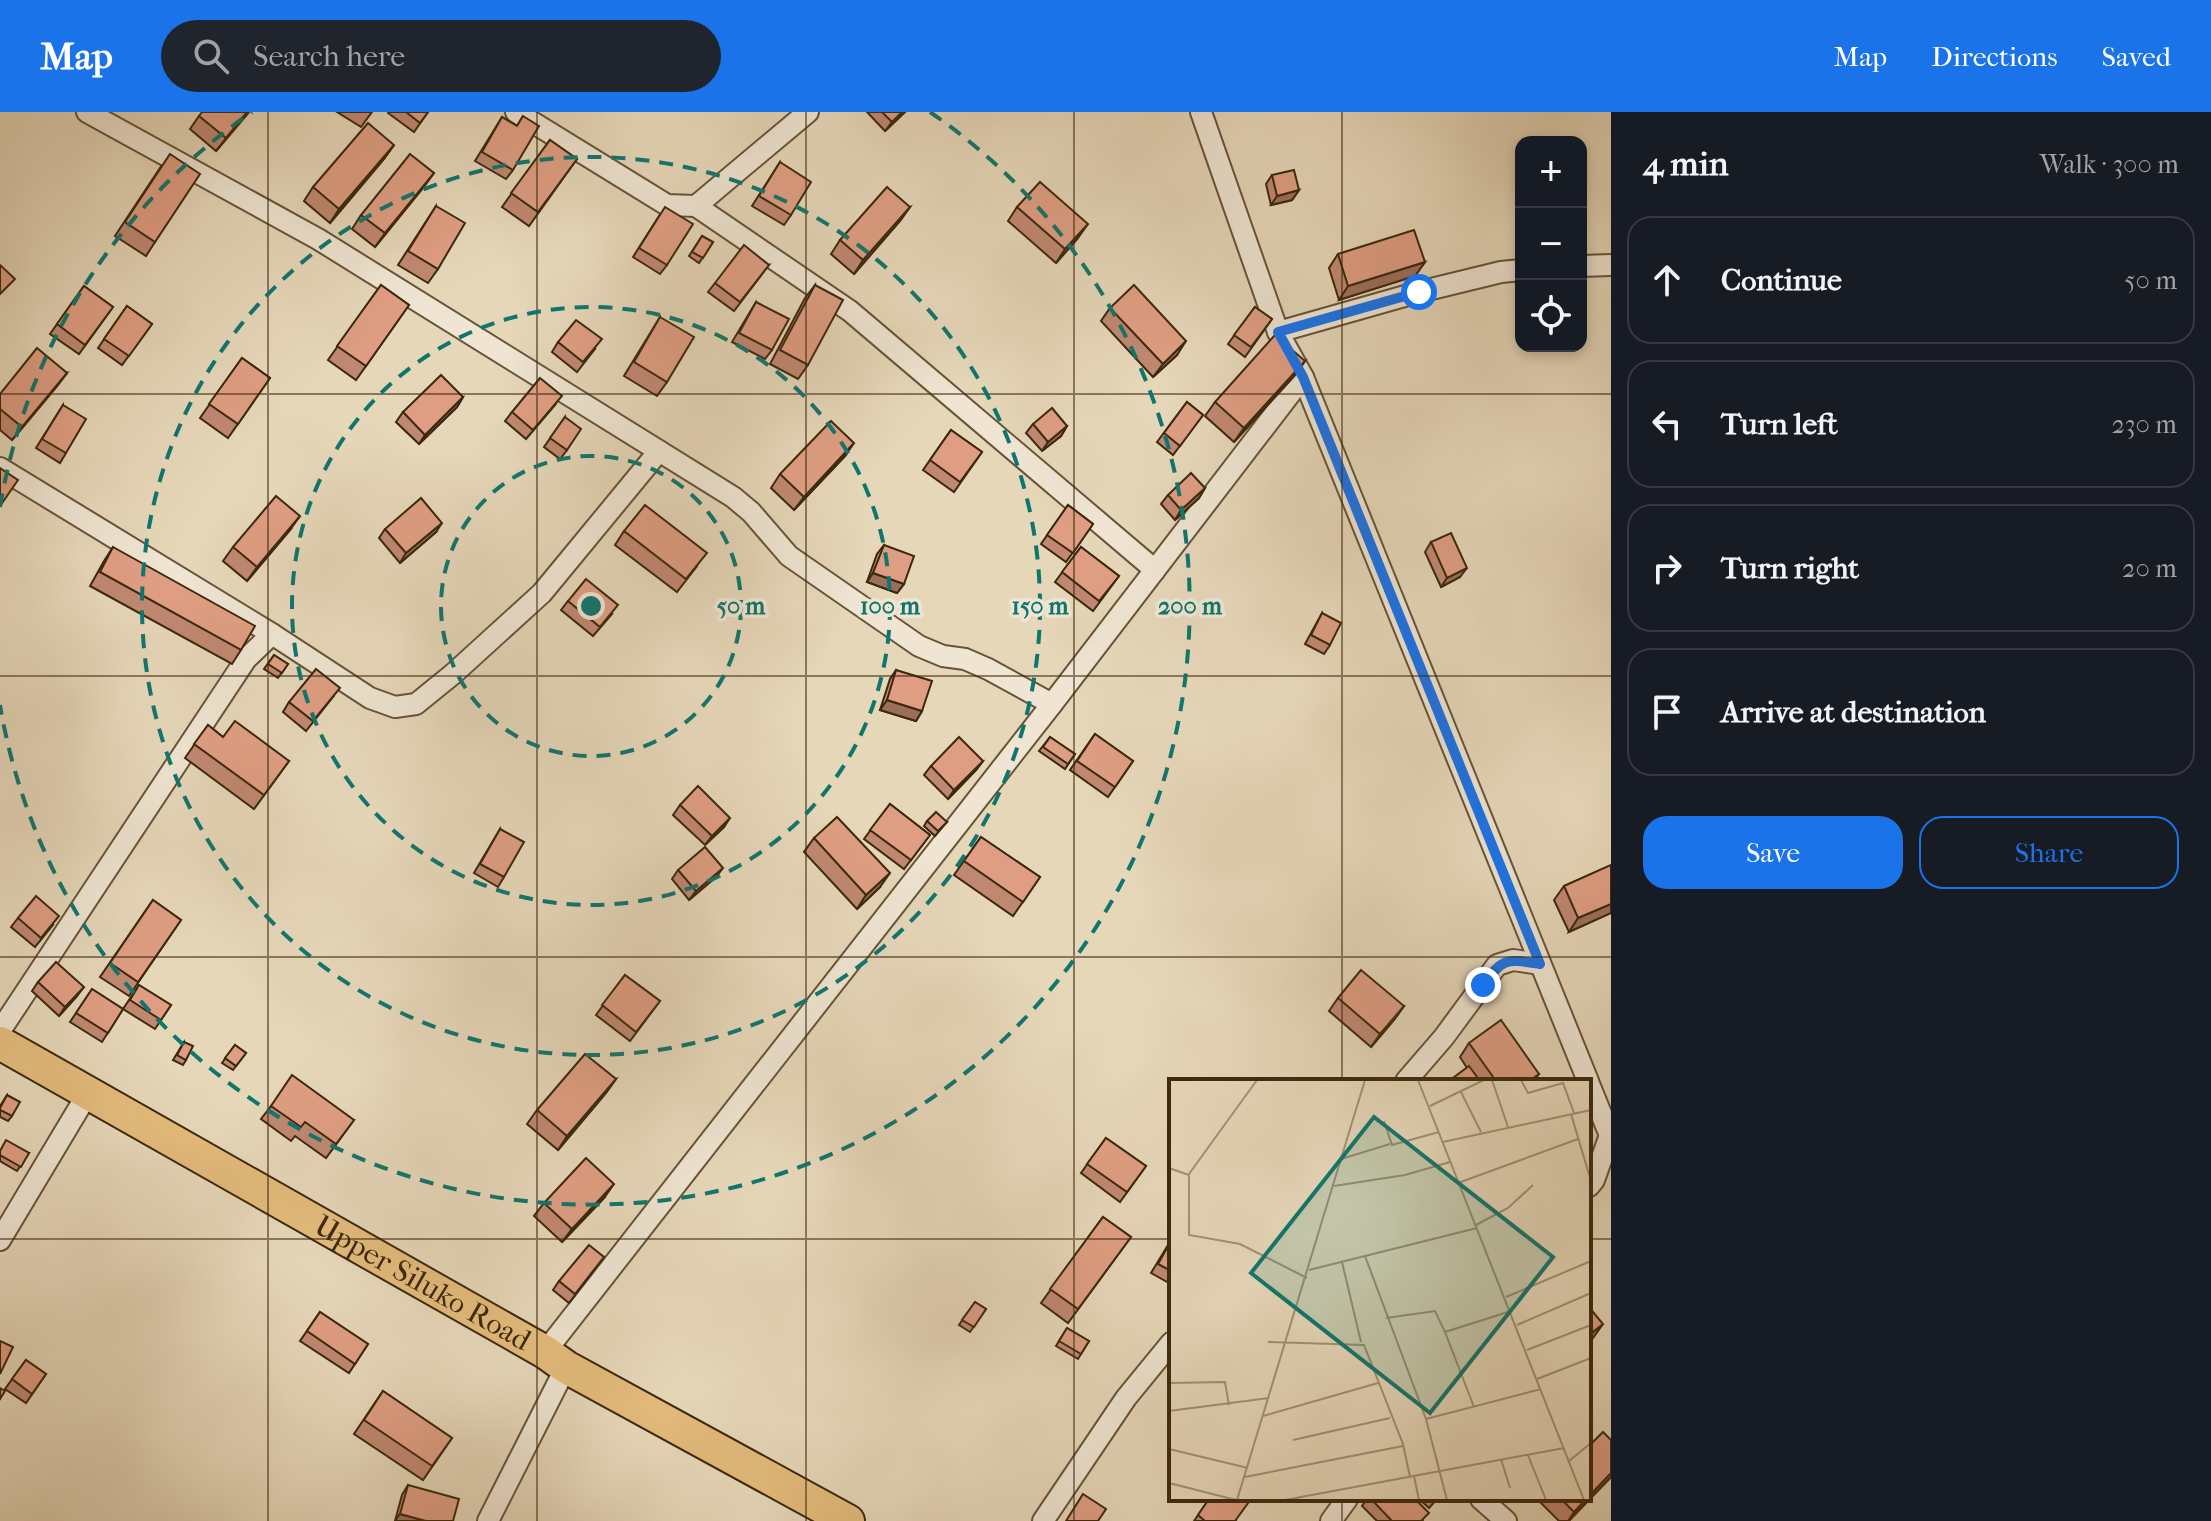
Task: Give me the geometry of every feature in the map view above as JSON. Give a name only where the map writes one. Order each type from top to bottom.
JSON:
[{"type":"main road","name":"Upper Siluko Road","points":[[0,1043],[556,1360],[848,1521]]},
{"type":"street","points":[[87,112],[318,239],[733,497],[751,512],[789,556],[919,646],[988,669],[1052,704]]},
{"type":"street","points":[[516,112],[667,205],[696,206],[850,311],[1155,570]]},
{"type":"street","points":[[696,206],[808,112]]},
{"type":"street","points":[[1201,112],[1278,332],[1303,377],[1586,1079]]},
{"type":"street","points":[[1587,266],[1611,265]]},
{"type":"street","points":[[1278,332],[1419,292],[1515,271]]},
{"type":"street","points":[[488,1521],[556,1360],[1303,377]]},
{"type":"street","points":[[0,468],[272,634],[370,698],[395,707],[416,704],[542,593],[659,451]]},
{"type":"street","points":[[0,1031],[246,659],[272,634]]},
{"type":"street","points":[[1408,1079],[1444,1037],[1497,965],[1513,960],[1540,964]]},
{"type":"street","points":[[1591,1090],[1610,1136],[1591,1184]]},
{"type":"street","points":[[0,1240],[88,1093]]},
{"type":"street","points":[[1043,1521],[1126,1398],[1169,1345]]},
{"type":"street","points":[[1331,1521],[1346,1501]]},
{"type":"street","points":[[1483,1501],[1506,1521]]},
{"type":"building","points":[[202,112],[247,112],[226,138],[199,116]]},
{"type":"building","points":[[406,112],[428,112],[420,123]]},
{"type":"building","points":[[882,112],[902,112],[892,122]]},
{"type":"building","points":[[523,116],[539,126],[513,170],[482,152],[502,117],[517,126]]},
{"type":"building","points":[[368,123],[394,145],[339,209],[313,187]]},
{"type":"building","points":[[550,140],[577,159],[538,212],[511,193]]},
{"type":"building","points":[[170,154],[200,174],[155,242],[125,222]]},
{"type":"building","points":[[410,154],[434,173],[385,233],[361,215]]},
{"type":"building","points":[[780,162],[811,182],[791,215],[759,196]]},
{"type":"building","points":[[1294,170],[1299,190],[1277,196],[1272,175]]},
{"type":"building","points":[[1040,182],[1088,224],[1065,249],[1017,207]]},
{"type":"building","points":[[887,187],[910,207],[863,260],[840,240]]},
{"type":"building","points":[[436,206],[465,223],[438,269],[408,251]]},
{"type":"building","points":[[665,207],[693,224],[667,265],[639,248]]},
{"type":"building","points":[[1414,230],[1425,262],[1348,286],[1338,254]]},
{"type":"building","points":[[702,236],[713,242],[703,258],[692,252]]},
{"type":"building","points":[[744,245],[769,265],[740,302],[715,283]]},
{"type":"building","points":[[0,265],[15,279],[0,294]]},
{"type":"building","points":[[381,285],[409,305],[366,366],[337,346]]},
{"type":"building","points":[[815,285],[843,300],[808,365],[780,350]]},
{"type":"building","points":[[1134,285],[1186,341],[1163,364],[1110,308]]},
{"type":"building","points":[[84,286],[113,307],[85,345],[57,324]]},
{"type":"building","points":[[756,302],[789,319],[772,350],[739,333]]},
{"type":"building","points":[[127,306],[152,324],[129,356],[104,339]]},
{"type":"building","points":[[1255,307],[1272,319],[1251,347],[1234,335]]},
{"type":"building","points":[[660,317],[694,337],[667,382],[634,362]]},
{"type":"building","points":[[576,320],[602,339],[583,362],[558,342]]},
{"type":"building","points":[[1275,335],[1305,361],[1244,428],[1215,402]]},
{"type":"building","points":[[37,348],[67,373],[22,427],[0,409],[0,394]]},
{"type":"building","points":[[242,358],[270,378],[238,424],[209,404]]},
{"type":"building","points":[[441,375],[463,397],[425,435],[403,412]]},
{"type":"building","points":[[540,378],[562,396],[533,430],[512,412]]},
{"type":"building","points":[[1187,402],[1203,415],[1180,446],[1164,433]]},
{"type":"building","points":[[63,405],[86,419],[66,453],[42,439]]},
{"type":"building","points":[[1052,408],[1067,426],[1048,442],[1033,424]]},
{"type":"building","points":[[565,417],[581,429],[567,450],[550,438]]},
{"type":"building","points":[[831,421],[854,443],[804,497],[780,474]]},
{"type":"building","points":[[951,430],[982,452],[960,482],[930,460]]},
{"type":"building","points":[[0,468],[18,480],[0,506]]},
{"type":"building","points":[[1191,473],[1205,488],[1181,510],[1168,495]]},
{"type":"building","points":[[276,496],[300,516],[257,567],[233,547]]},
{"type":"building","points":[[421,498],[442,523],[406,553],[385,529]]},
{"type":"building","points":[[645,505],[707,553],[686,579],[624,531]]},
{"type":"building","points":[[1068,505],[1093,524],[1073,553],[1047,535]]},
{"type":"building","points":[[1451,533],[1467,568],[1447,578],[1431,542]]},
{"type":"building","points":[[884,545],[914,556],[904,584],[873,573]]},
{"type":"building","points":[[113,547],[255,626],[241,650],[100,572]]},
{"type":"building","points":[[1081,547],[1119,576],[1099,601],[1062,572]]},
{"type":"building","points":[[586,579],[618,605],[600,627],[568,601]]},
{"type":"building","points":[[1322,613],[1341,623],[1330,645],[1311,635]]},
{"type":"building","points":[[274,655],[288,664],[282,673],[268,664]]},
{"type":"building","points":[[316,669],[340,688],[313,721],[289,702]]},
{"type":"building","points":[[896,670],[932,681],[922,711],[887,700]]},
{"type":"building","points":[[235,721],[289,761],[264,795],[194,744],[208,725],[223,737]]},
{"type":"building","points":[[1095,734],[1133,761],[1115,787],[1077,761]]},
{"type":"building","points":[[959,737],[983,761],[954,790],[931,766]]},
{"type":"building","points":[[1050,737],[1075,754],[1068,764],[1043,747]]},
{"type":"building","points":[[698,786],[730,818],[712,836],[680,805]]},
{"type":"building","points":[[890,804],[930,835],[911,860],[870,830]]},
{"type":"building","points":[[936,812],[947,822],[938,831],[927,821]]},
{"type":"building","points":[[837,817],[890,873],[866,895],[814,838]]},
{"type":"building","points":[[500,829],[524,842],[504,877],[480,864]]},
{"type":"building","points":[[981,837],[1040,877],[1023,902],[964,861]]},
{"type":"building","points":[[705,847],[723,868],[696,891],[678,870]]},
{"type":"building","points":[[1611,865],[1611,904],[1578,918],[1564,886]]},
{"type":"building","points":[[36,896],[59,916],[41,938],[18,918]]},
{"type":"building","points":[[153,900],[181,920],[138,982],[110,963]]},
{"type":"building","points":[[56,962],[84,987],[65,1007],[38,982]]},
{"type":"building","points":[[1361,970],[1404,1006],[1380,1034],[1338,998]]},
{"type":"building","points":[[625,975],[660,1001],[636,1032],[602,1005]]},
{"type":"building","points":[[139,985],[171,1005],[161,1020],[130,1000]]},
{"type":"building","points":[[92,989],[123,1009],[108,1033],[76,1013]]},
{"type":"building","points":[[1501,1020],[1539,1074],[1532,1079],[1495,1079],[1469,1043]]},
{"type":"building","points":[[184,1042],[193,1046],[186,1060],[177,1055]]},
{"type":"building","points":[[235,1045],[246,1053],[236,1066],[225,1058]]},
{"type":"building","points":[[585,1054],[616,1079],[567,1136],[537,1110]]},
{"type":"building","points":[[1469,1066],[1479,1079],[1452,1079]]},
{"type":"building","points":[[292,1075],[354,1120],[336,1144],[305,1122],[301,1127],[271,1106]]},
{"type":"building","points":[[7,1095],[20,1102],[12,1116],[0,1110]]},
{"type":"building","points":[[1106,1138],[1146,1166],[1127,1192],[1087,1164]]},
{"type":"building","points":[[6,1140],[29,1153],[21,1167],[0,1155]]},
{"type":"building","points":[[586,1158],[614,1184],[572,1229],[544,1203]]},
{"type":"building","points":[[1103,1217],[1131,1237],[1078,1309],[1050,1289]]},
{"type":"building","points":[[589,1245],[604,1257],[575,1294],[559,1281]]},
{"type":"building","points":[[1169,1245],[1169,1270],[1158,1264]]},
{"type":"building","points":[[975,1302],[986,1309],[974,1327],[962,1320]]},
{"type":"building","points":[[1591,1309],[1603,1324],[1591,1333]]},
{"type":"building","points":[[320,1312],[368,1344],[355,1364],[307,1331]]},
{"type":"building","points":[[1067,1328],[1089,1341],[1081,1354],[1059,1341]]},
{"type":"building","points":[[0,1341],[13,1347],[0,1374]]},
{"type":"building","points":[[26,1360],[46,1374],[32,1394],[12,1379]]},
{"type":"building","points":[[383,1391],[452,1438],[432,1466],[364,1420]]},
{"type":"building","points":[[1603,1432],[1611,1440],[1611,1473],[1591,1494],[1591,1444]]},
{"type":"building","points":[[408,1485],[459,1499],[453,1521],[426,1521],[400,1514]]},
{"type":"building","points":[[1083,1494],[1106,1509],[1098,1521],[1066,1521]]},
{"type":"building","points":[[1208,1501],[1250,1501],[1235,1521],[1205,1521],[1198,1515]]},
{"type":"building","points":[[1373,1501],[1417,1501],[1429,1513],[1421,1521],[1392,1521]]},
{"type":"building","points":[[1563,1501],[1584,1501],[1574,1512]]},
{"type":"route","points":[[1419,292],[1278,332],[1303,377],[1540,964],[1513,960],[1497,965],[1483,985]]}]
